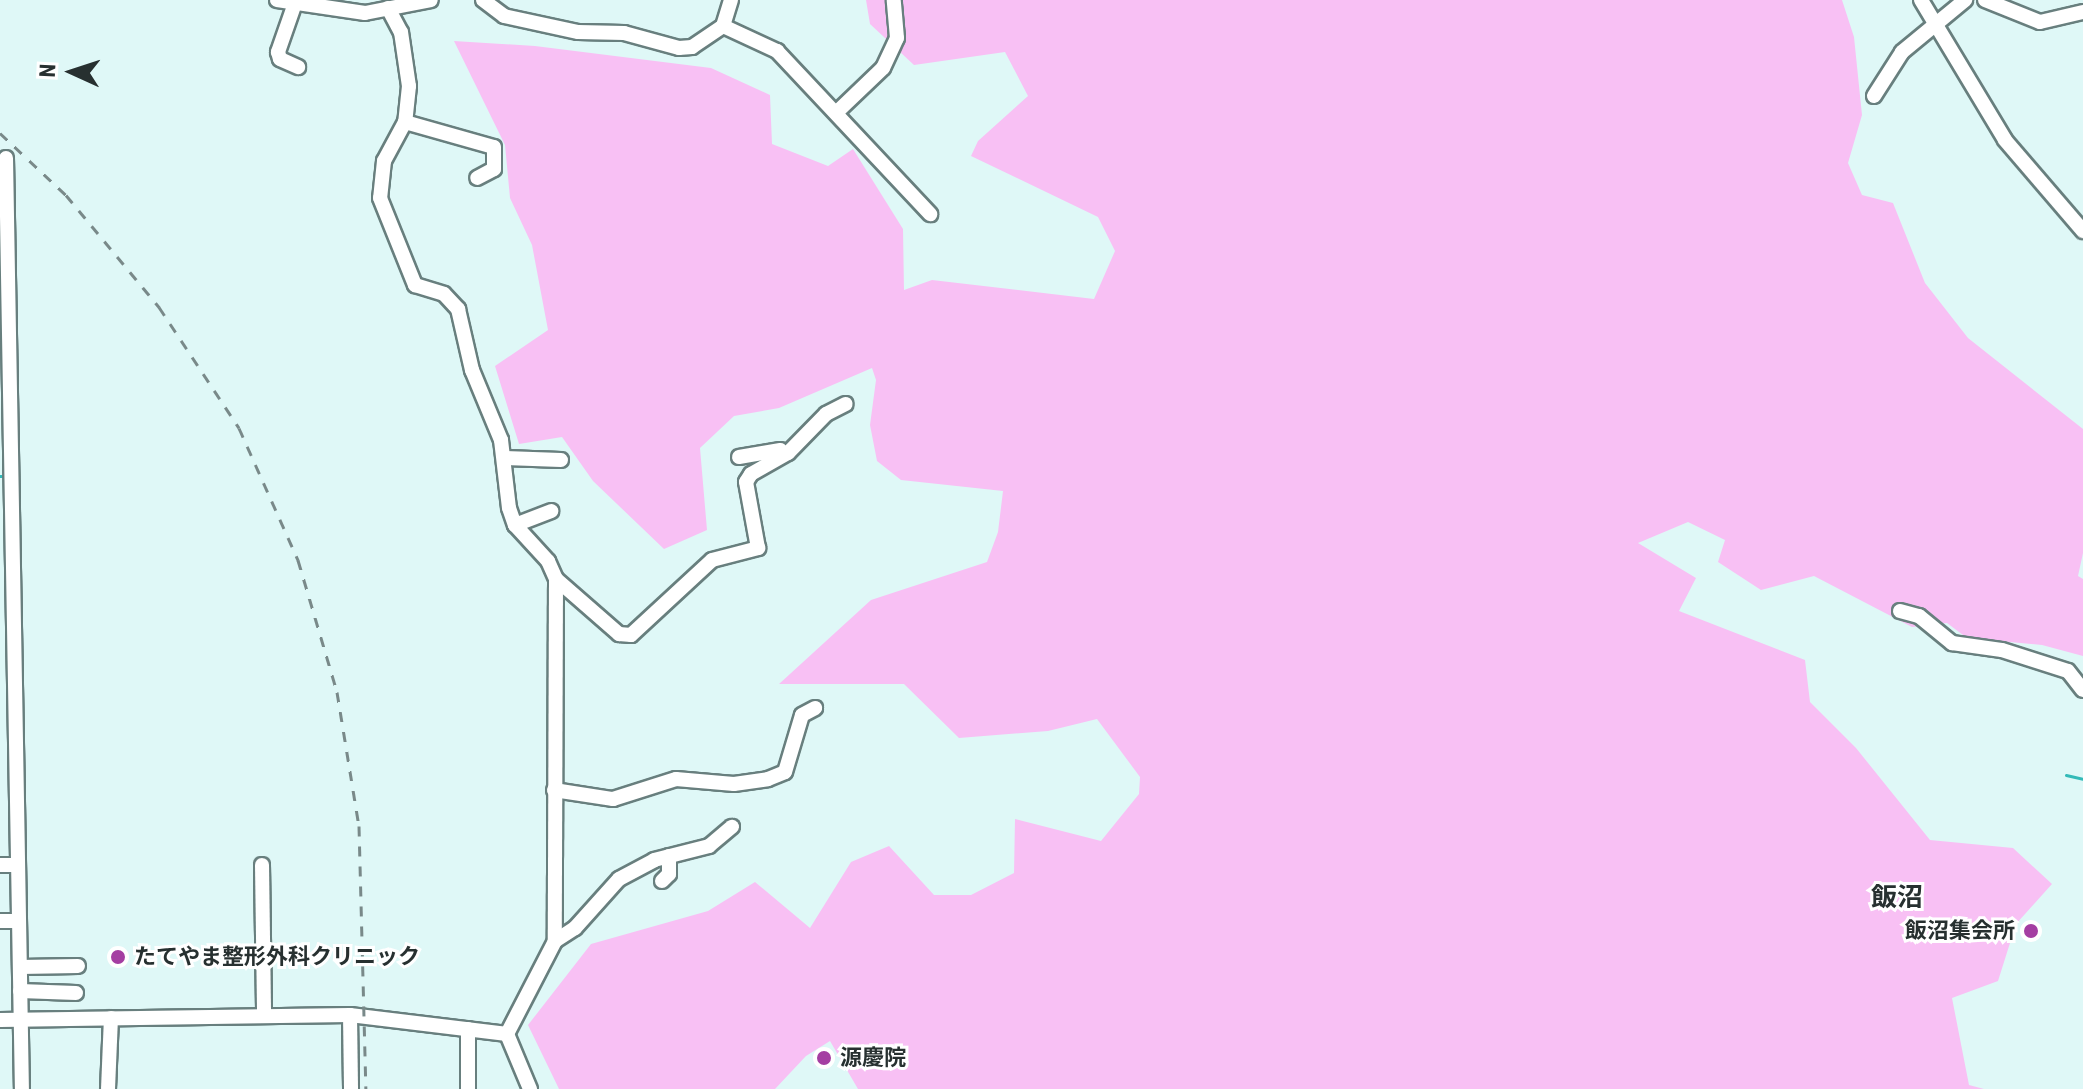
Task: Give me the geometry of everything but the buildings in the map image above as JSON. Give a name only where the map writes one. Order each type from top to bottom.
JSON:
[{"type":"street","points":[[277,0],[294,6],[365,13],[431,0]]},
{"type":"street","points":[[483,0],[504,16],[578,32],[624,33],[679,48],[692,47],[723,26],[731,0]]},
{"type":"street","points":[[838,111],[883,68],[897,38],[894,0]]},
{"type":"street","points":[[1921,0],[1936,19],[2005,140],[2083,231]]},
{"type":"street","points":[[1874,96],[1902,52],[1936,19],[1965,0]]},
{"type":"street","points":[[1985,0],[2040,22],[2083,12]]},
{"type":"street","points":[[294,6],[278,52],[280,59],[298,67]]},
{"type":"street","points":[[388,8],[401,32],[409,86],[405,122],[384,161],[380,198],[415,285],[444,294],[458,309],[472,370],[505,458],[507,499],[515,525],[548,561],[556,579],[555,941],[507,1034],[530,1089]]},
{"type":"street","points":[[723,26],[777,51],[838,111],[930,214]]},
{"type":"street","points":[[405,122],[494,147],[494,169],[477,178]]},
{"type":"street","points":[[6,158],[7,656],[18,865],[22,1089]]},
{"type":"street","points":[[556,579],[619,634],[631,635],[712,560],[758,548],[746,482],[799,443],[826,414],[846,404]]},
{"type":"street","points":[[739,457],[760,457],[799,443]]},
{"type":"street","points":[[505,458],[561,460]]},
{"type":"street","points":[[515,525],[551,511]]},
{"type":"street","points":[[1900,611],[1919,616],[1952,643],[2002,650],[2068,671],[2083,690]]},
{"type":"street","points":[[554,790],[613,799],[676,779],[734,784],[768,779],[785,772],[802,715],[815,708]]},
{"type":"street","points":[[555,941],[575,928],[619,879],[669,856],[709,846],[732,827]]},
{"type":"street","points":[[662,881],[669,874],[669,856]]},
{"type":"street","points":[[0,865],[18,865]]},
{"type":"street","points":[[262,865],[264,1014]]},
{"type":"street","points":[[0,921],[19,921]]},
{"type":"street","points":[[20,967],[78,966]]},
{"type":"street","points":[[20,991],[76,993]]},
{"type":"street","points":[[0,1020],[350,1015],[507,1034]]},
{"type":"street","points":[[350,1015],[351,1089]]},
{"type":"street","points":[[108,1089],[111,1018]]},
{"type":"street","points":[[468,1029],[468,1089]]},
{"type":"shaded area","points":[[866,0],[1842,0],[1854,37],[1862,115],[1848,163],[1862,195],[1893,203],[1925,283],[1968,338],[2083,429],[2083,553],[2078,576],[2083,579],[2083,656],[2042,645],[1967,638],[1947,623],[1912,627],[1814,576],[1761,590],[1718,562],[1725,540],[1688,522],[1638,543],[1696,578],[1679,611],[1805,660],[1810,702],[1856,748],[1930,840],[2013,848],[2052,884],[2016,924],[1998,981],[1952,998],[1969,1085],[1984,1089],[858,1089],[830,1041],[806,1056],[775,1089],[559,1089],[528,1025],[591,944],[708,911],[755,882],[810,928],[851,862],[889,846],[934,895],[971,895],[1014,873],[1015,819],[1101,841],[1139,794],[1140,777],[1097,719],[1048,731],[959,738],[904,684],[779,684],[871,600],[987,562],[998,532],[1003,491],[901,480],[877,461],[870,425],[876,380],[872,368],[779,408],[734,416],[700,448],[707,530],[664,549],[593,481],[562,437],[519,444],[495,366],[548,330],[532,245],[510,198],[505,145],[454,41],[535,46],[711,68],[770,95],[772,144],[828,166],[853,149],[903,229],[904,290],[932,280],[1094,299],[1115,251],[1098,217],[971,156],[978,141],[1028,96],[1005,52],[914,65],[870,24]]},
{"type":"waterway","points":[[2066,775],[2083,779]]},
{"type":"railway","points":[[0,133],[66,195],[159,307],[239,428],[298,560],[337,692],[359,826],[366,1089]]},
{"type":"place","name":"飯沼集会所","points":[[2031,931]]},
{"type":"place","name":"たてやま整形外科クリニック","points":[[118,957]]},
{"type":"place","name":"源慶院","points":[[824,1058]]},
{"type":"district","name":"飯沼","points":[[1897,898]]}]
